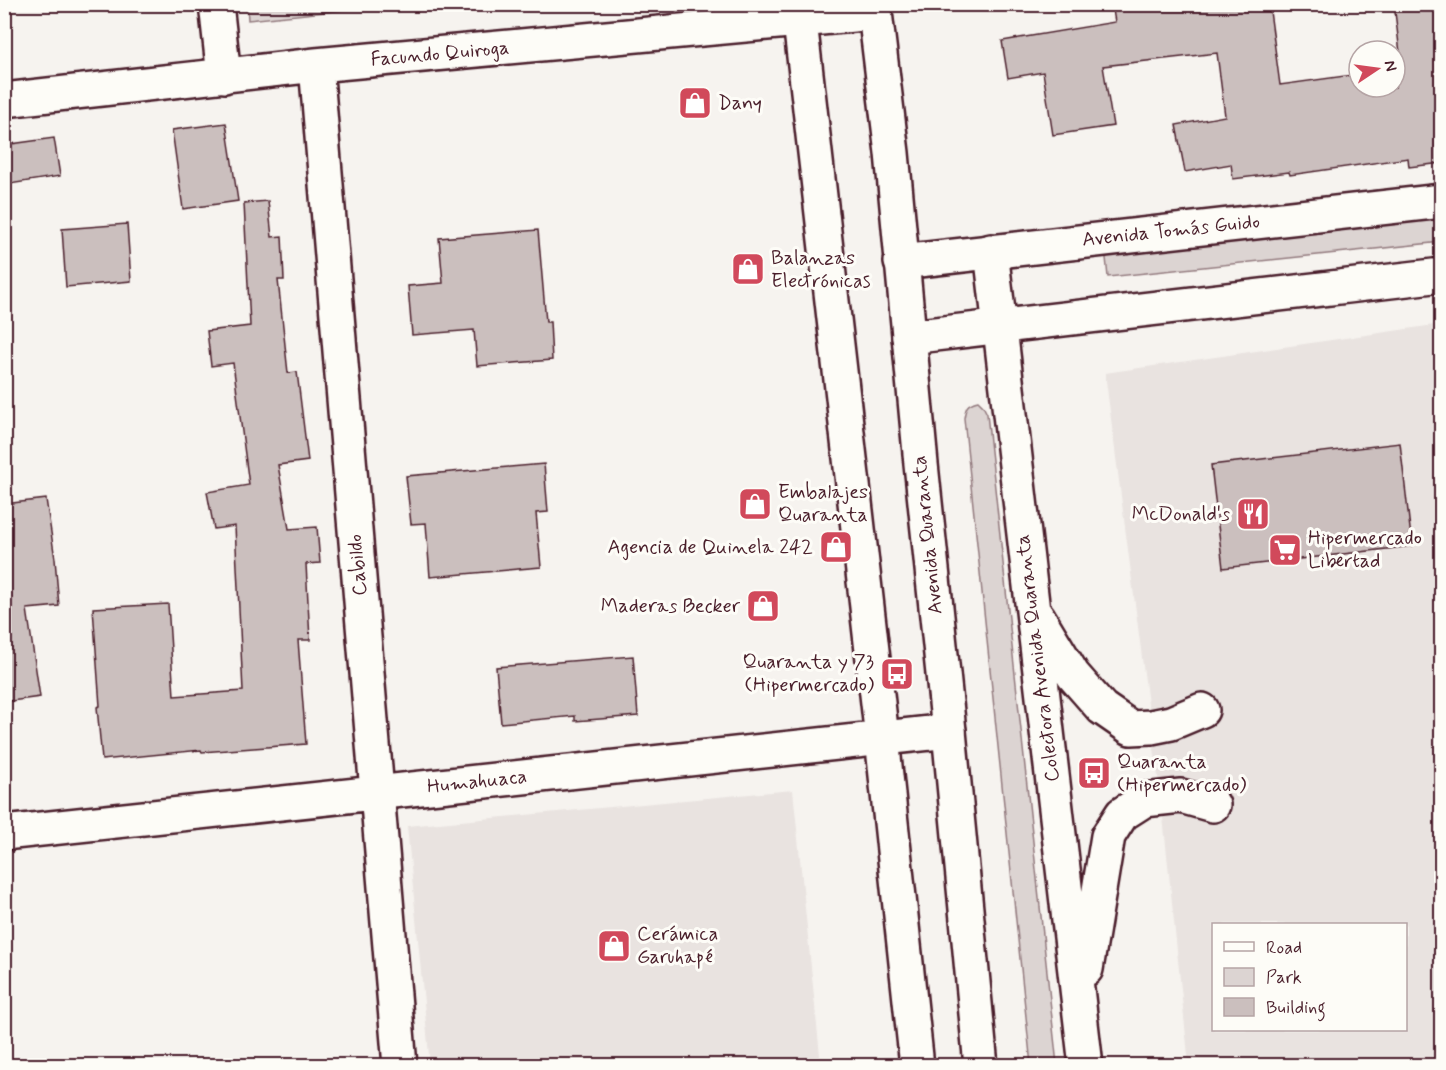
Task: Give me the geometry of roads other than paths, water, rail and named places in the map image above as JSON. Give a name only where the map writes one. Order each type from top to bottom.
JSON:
[{"type":"main road","points":[[216,4],[224,76]]},
{"type":"main road","name":"Facundo Quiroga","points":[[4,100],[799,12],[875,9]]},
{"type":"main road","name":"Avenida Quaranta","points":[[875,9],[892,153],[981,1065]]},
{"type":"main road","points":[[799,12],[882,738],[916,1065]]},
{"type":"main road","name":"Cabildo","points":[[316,65],[400,1065]]},
{"type":"main road","name":"Avenida Tomás Guido","points":[[901,262],[1442,201]]},
{"type":"main road","name":"Colectora Avenida Quaranta","points":[[991,251],[1086,1065]]},
{"type":"main road","points":[[909,337],[1442,275]]},
{"type":"main road","points":[[1032,608],[1073,675],[1102,708],[1131,728],[1150,728],[1171,723],[1202,710]]},
{"type":"main road","name":"Humahuaca","points":[[4,833],[949,731]]},
{"type":"main road","points":[[1079,1006],[1108,836],[1122,814],[1144,800],[1181,796],[1213,805]]},
{"type":"place","name":"Dany","points":[[695,103]]},
{"type":"place","name":"Balanzas Electrónicas","points":[[748,269]]},
{"type":"place","name":"Embalajes Quaranta","points":[[755,504]]},
{"type":"place","name":"McDonald's","points":[[1253,514]]},
{"type":"place","name":"Agencia de Quinela 242","points":[[836,547]]},
{"type":"place","name":"Hipermercado Libertad","points":[[1285,550]]},
{"type":"place","name":"Maderas Becker","points":[[763,606]]},
{"type":"place","name":"Quaranta y 73 (Hipermercado)","points":[[897,674]]},
{"type":"place","name":"Quaranta (Hipermercado)","points":[[1094,773]]},
{"type":"place","name":"Cerámica Garuhapé","points":[[614,946]]}]
